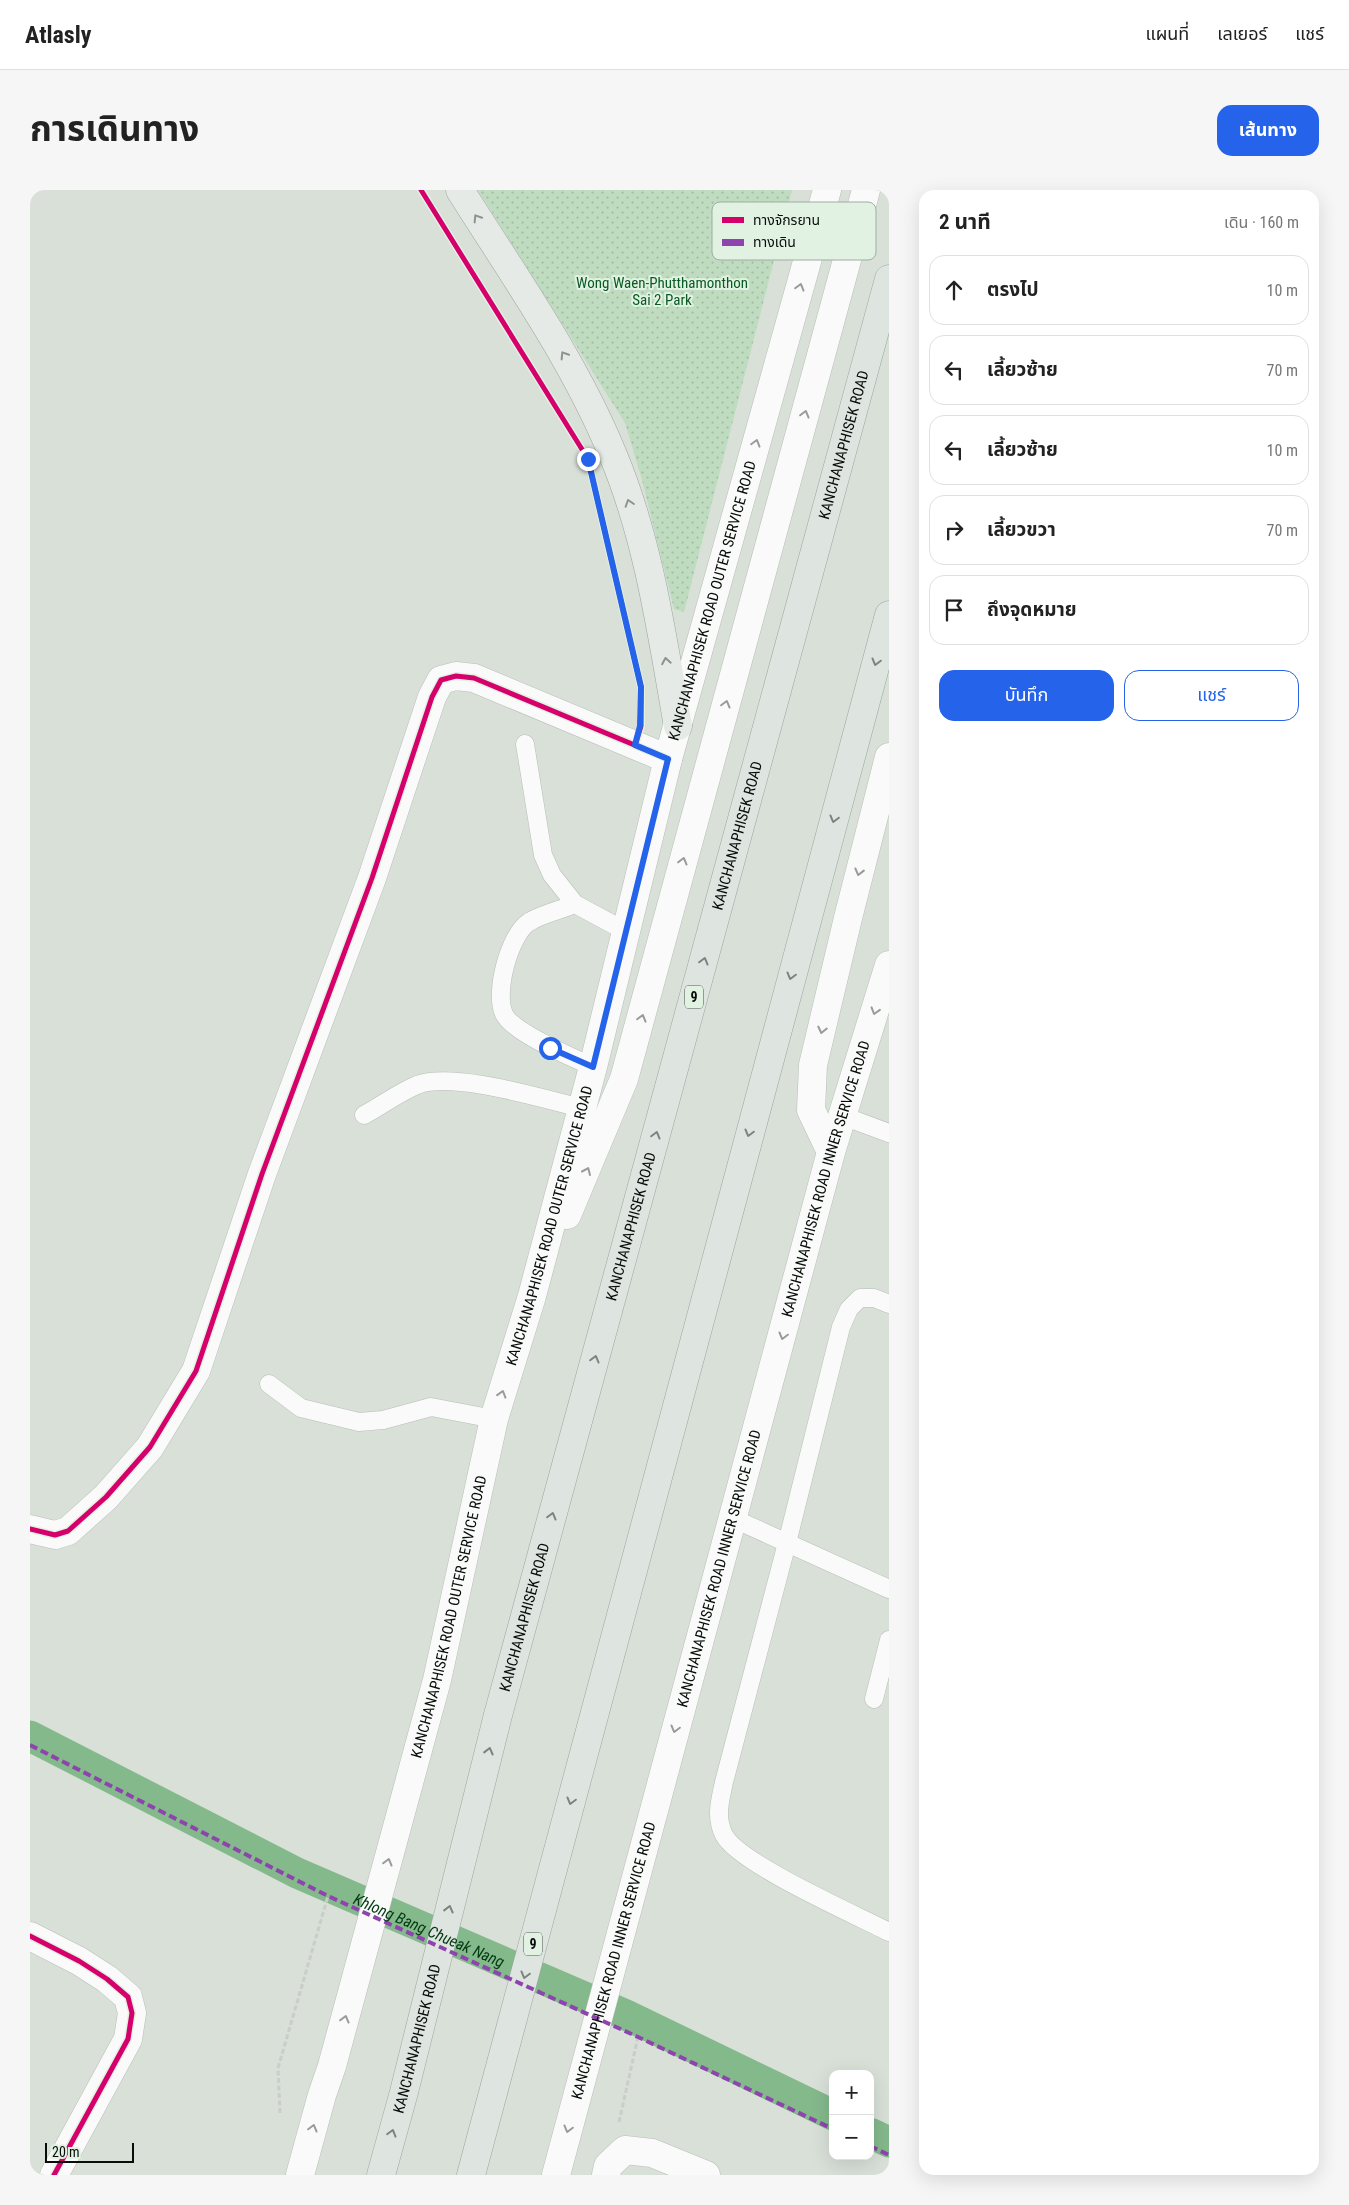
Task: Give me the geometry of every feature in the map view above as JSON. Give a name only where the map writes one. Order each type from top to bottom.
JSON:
[{"type":"highway","name":"KANCHANAPHISEK ROAD","points":[[381,2175],[404,2092],[498,1715],[889,279]]},
{"type":"highway","name":"9","points":[[471,2175],[889,615]]},
{"type":"main road","points":[[460,190],[572,367],[614,456],[637,526],[656,601],[678,726]]},
{"type":"main road","name":"KANCHANAPHISEK ROAD OUTER SERVICE ROAD","points":[[300,2175],[332,2066],[437,1680],[494,1419],[532,1296],[593,1067],[668,759],[808,260]]},
{"type":"main road","points":[[532,1296],[597,1148],[624,1079],[847,260]]},
{"type":"main road","points":[[30,1529],[55,1535],[68,1531],[106,1497],[150,1448],[196,1371],[262,1174],[372,878],[432,697],[441,680],[456,676],[474,678],[668,759]]},
{"type":"main road","points":[[831,1152],[811,1110],[814,1065],[848,918],[889,757]]},
{"type":"main road","name":"KANCHANAPHISEK ROAD INNER SERVICE ROAD","points":[[557,2169],[831,1152],[889,965]]},
{"type":"main road","points":[[30,1936],[79,1961],[107,1979],[128,1997],[132,2013],[128,2039],[54,2175]]},
{"type":"main road","points":[[607,2170],[625,2150],[652,2154],[706,2175]]},
{"type":"lane","points":[[525,744],[543,855],[552,875],[575,904],[627,932]]},
{"type":"lane","points":[[575,904],[528,922],[514,938],[500,994],[505,1015],[522,1030],[550,1048],[593,1067]]},
{"type":"lane","points":[[364,1116],[417,1085],[441,1080],[480,1084],[582,1108]]},
{"type":"lane","points":[[843,1116],[889,1133]]},
{"type":"lane","points":[[889,1304],[874,1298],[860,1298],[849,1309],[841,1327],[724,1782],[717,1818],[724,1836],[735,1849],[764,1868],[889,1932]]},
{"type":"lane","points":[[269,1384],[301,1408],[359,1422],[383,1420],[431,1407],[494,1419]]},
{"type":"lane","points":[[732,1518],[889,1589]]},
{"type":"lane","points":[[874,1699],[889,1640]]},
{"type":"path","points":[[280,2113],[278,2068],[328,1896]]},
{"type":"path","points":[[607,2170],[638,2037]]},
{"type":"green space","name":"Wong Waen-Phutthamonthon Sai 2 Park","points":[[478,190],[792,190],[789,202],[712,202],[712,260],[774,260],[684,612],[674,609],[642,480],[625,423]]},
{"type":"waterway","name":"Khlong Bang Chueak Nang","points":[[30,1736],[297,1873],[626,2015],[829,2113]]},
{"type":"waterway","name":"Khlong Bang Chueak Nang","points":[[874,2135],[889,2142]]},
{"type":"marked path","points":[[30,1745],[328,1896],[638,2037],[829,2127]]},
{"type":"marked path","points":[[874,2148],[889,2155]]},
{"type":"cycle path","points":[[421,190],[588,459],[641,687],[641,726],[635,745]]},
{"type":"cycle path","points":[[30,1529],[55,1535],[68,1531],[106,1497],[150,1447],[196,1371],[262,1174],[372,878],[432,697],[441,680],[456,676],[474,678],[668,759]]},
{"type":"cycle path","points":[[30,1936],[79,1961],[107,1979],[128,1997],[132,2013],[128,2039],[54,2175]]},
{"type":"route","points":[[550,1048],[593,1067],[668,759],[635,745],[640,726],[641,687],[588,459]]}]
